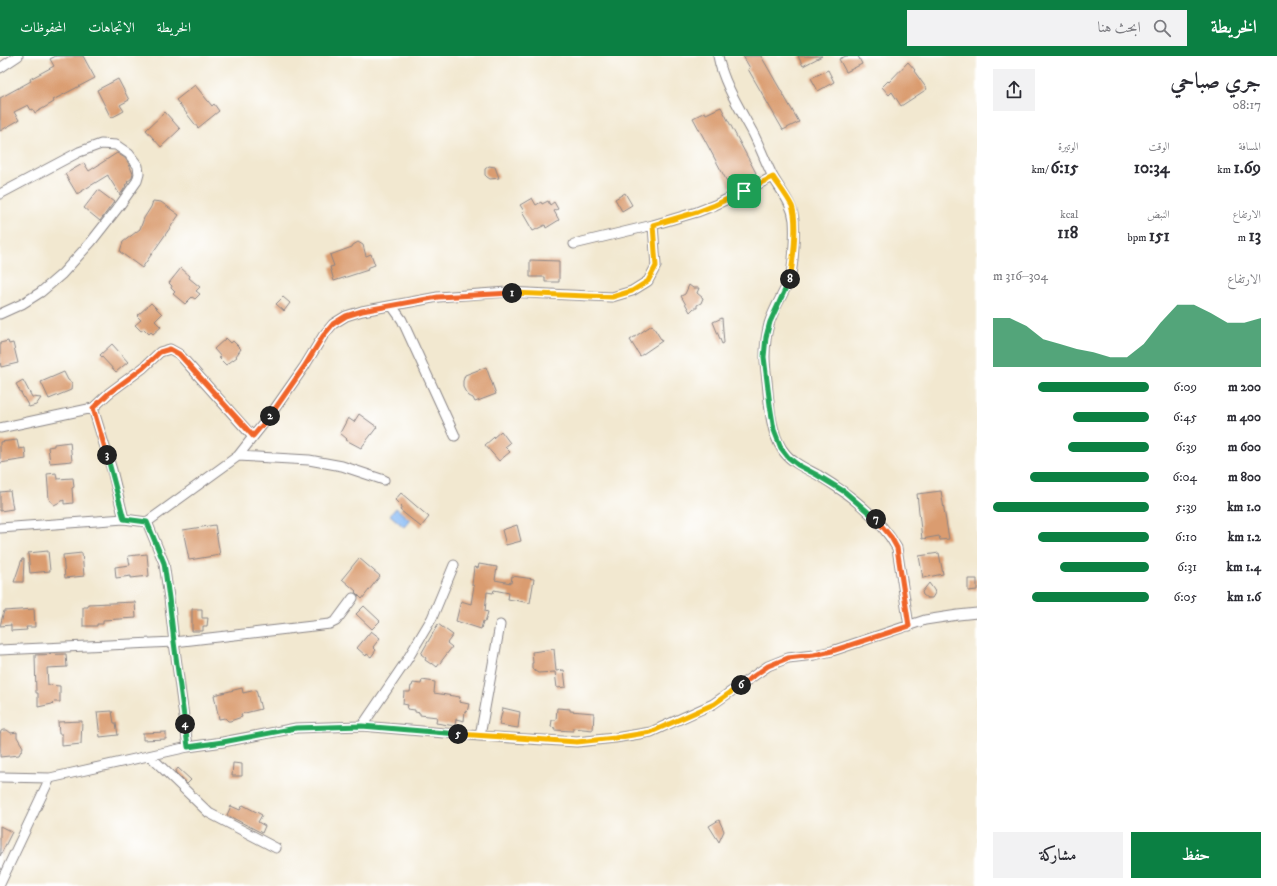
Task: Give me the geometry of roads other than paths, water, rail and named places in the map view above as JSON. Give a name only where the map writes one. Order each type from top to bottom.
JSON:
[{"type":"street","points":[[0,68],[18,56]]},
{"type":"street","points":[[718,56],[727,83],[773,177],[792,207],[794,221],[793,263],[789,281],[770,322],[766,337],[764,357],[774,430],[781,448],[788,457],[798,465],[845,492],[878,520],[891,537],[897,548],[909,626]]},
{"type":"street","points":[[0,194],[79,152],[101,144],[116,145],[129,154],[138,166],[139,174],[137,181],[91,242],[62,274],[41,292],[22,304],[0,314]]},
{"type":"street","points":[[574,244],[653,225],[709,208],[773,177]]},
{"type":"street","points":[[0,528],[124,519],[147,522],[238,456],[271,414],[304,367],[323,336],[333,324],[346,316],[362,311],[438,297],[507,292],[612,297],[632,291],[648,281],[656,266],[653,225]]},
{"type":"street","points":[[392,306],[402,320],[455,436]]},
{"type":"street","points":[[0,428],[93,408],[109,393],[143,368],[160,352],[170,349],[179,354],[253,436]]},
{"type":"street","points":[[93,408],[112,470],[124,519]]},
{"type":"street","points":[[238,456],[309,460],[342,466],[384,480]]},
{"type":"street","points":[[147,522],[164,563],[188,747]]},
{"type":"street","points":[[362,726],[407,660],[432,618],[454,565]]},
{"type":"street","points":[[0,650],[174,642],[330,624],[336,621],[353,598]]},
{"type":"street","points":[[0,777],[50,778],[188,747],[296,728],[362,726],[480,736],[577,742],[651,732],[714,704],[768,666],[788,658],[832,651],[932,619],[977,613]]},
{"type":"street","points":[[480,736],[500,625]]},
{"type":"street","points":[[150,756],[209,813],[276,848]]},
{"type":"street","points":[[0,884],[50,778]]},
{"type":"water","points":[[396,508],[410,520],[404,527],[390,515]]}]
